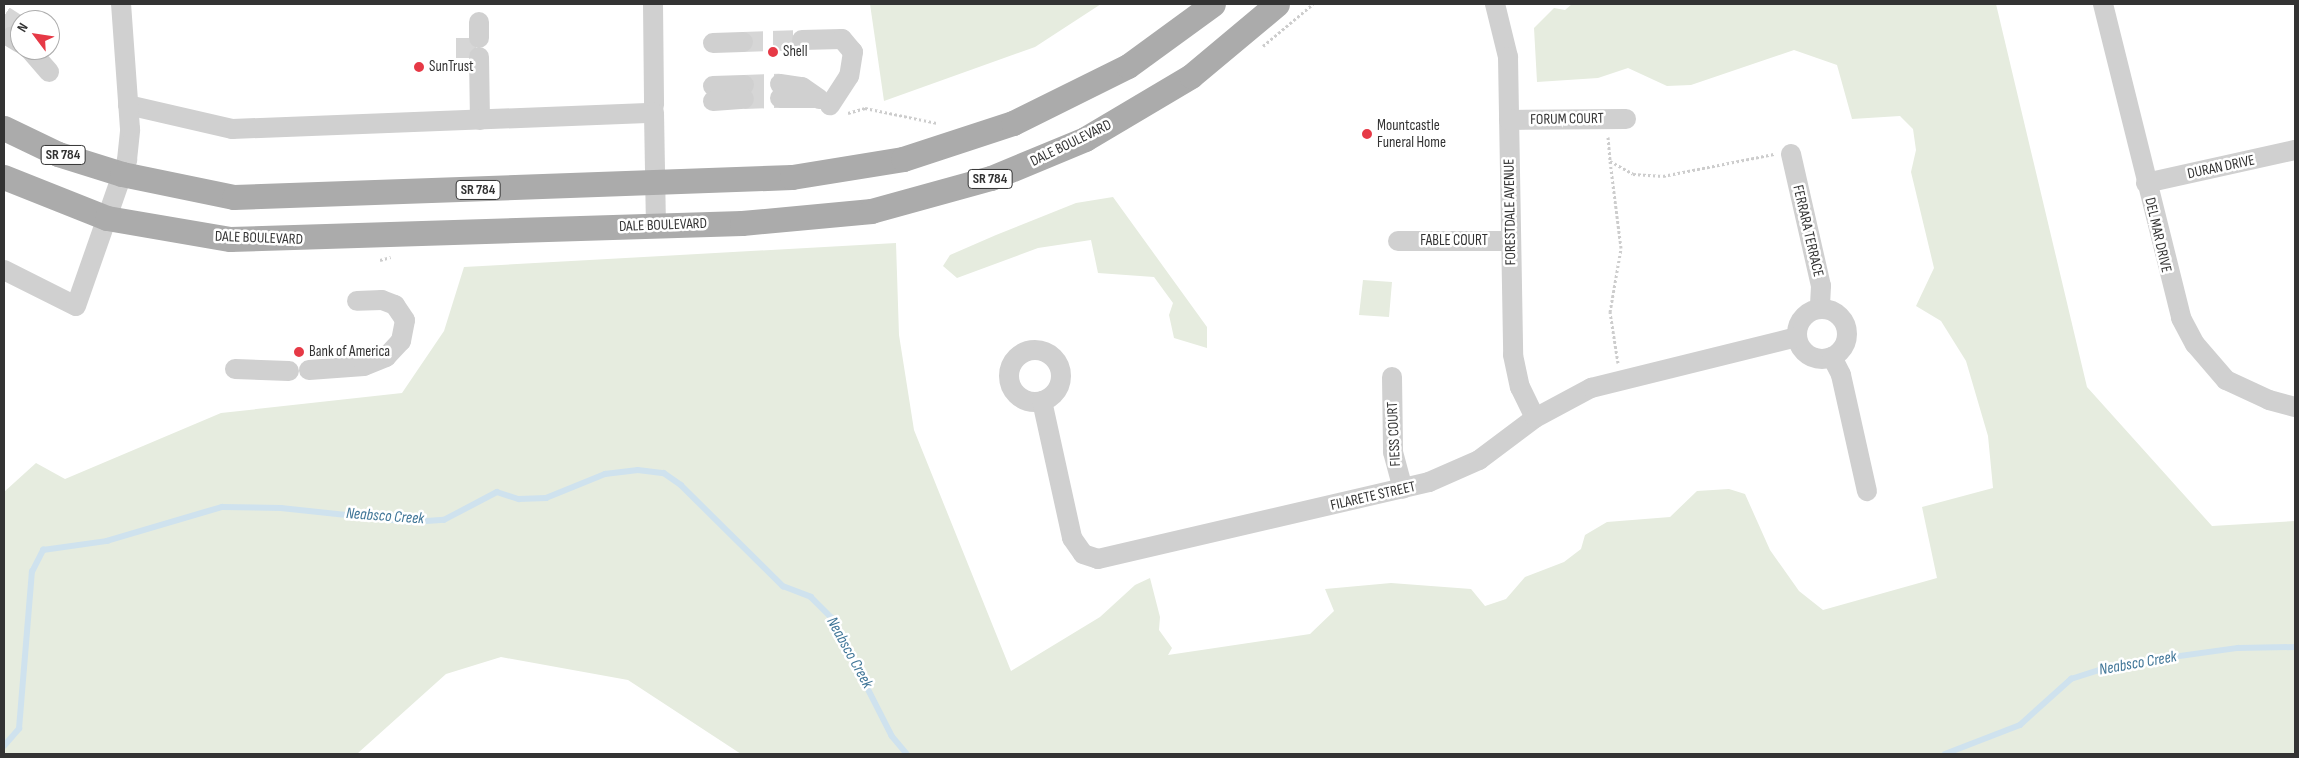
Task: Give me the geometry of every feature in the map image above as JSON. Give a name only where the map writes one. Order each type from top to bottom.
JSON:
[{"type":"main road","name":"SR 784","points":[[4,128],[58,154],[122,174],[234,197],[792,177],[848,170],[959,143],[1021,120],[1128,66],[1213,4]]},
{"type":"main road","name":"DALE BOULEVARD","points":[[4,177],[106,218],[178,233],[284,241],[656,225],[871,210],[991,178],[1049,156],[1145,106],[1236,41],[1276,4]]},
{"type":"street","points":[[4,270],[76,306],[122,174],[128,148],[128,105],[120,4]]},
{"type":"street","points":[[653,4],[654,105]]},
{"type":"street","name":"FORESTDALE AVENUE","points":[[1495,4],[1508,56],[1510,241],[1514,355],[1520,387],[1535,418]]},
{"type":"street","name":"DEL MAR DRIVE","points":[[2104,4],[2170,290],[2195,344],[2226,380],[2269,400],[2295,406]]},
{"type":"street","points":[[802,40],[842,38],[853,52],[850,76],[836,110]]},
{"type":"street","points":[[472,39],[474,120]]},
{"type":"street","points":[[714,43],[743,42]]},
{"type":"street","points":[[39,60],[52,74],[50,60]]},
{"type":"street","points":[[713,94],[744,92]]},
{"type":"street","points":[[128,105],[232,129],[654,113],[656,225]]},
{"type":"street","name":"FORUM COURT","points":[[1509,120],[1626,119]]},
{"type":"street","name":"DURAN DRIVE","points":[[2146,183],[2295,150]]},
{"type":"street","name":"FERRARA TERRACE","points":[[1791,154],[1822,292],[1820,308]]},
{"type":"street","name":"FABLE COURT","points":[[1398,241],[1510,241]]},
{"type":"street","points":[[235,369],[299,370],[364,366],[386,357],[401,342],[405,320],[395,305],[382,300],[357,301]]},
{"type":"street","points":[[1820,308],[1838,314],[1846,327],[1844,347],[1832,357],[1811,357],[1797,337],[1802,318],[1820,308]]},
{"type":"street","name":"FILARETE STREET","points":[[1042,401],[1072,538],[1087,557],[1110,558],[1403,489],[1463,470],[1535,418],[1571,396],[1621,380],[1797,337]]},
{"type":"street","points":[[1832,357],[1841,375],[1867,491]]},
{"type":"street","name":"FIESS COURT","points":[[1392,377],[1393,452],[1403,489]]},
{"type":"path","points":[[836,110],[865,108],[937,123]]},
{"type":"path","points":[[1610,161],[1633,174],[1663,176],[1790,150],[1791,154]]},
{"type":"path","points":[[1609,154],[1621,248],[1610,319],[1621,380]]},
{"type":"shaded area","points":[[870,4],[1101,4],[1035,47],[884,101]]},
{"type":"shaded area","points":[[1572,4],[1996,4],[2087,387],[2212,526],[2295,521],[2295,754],[741,754],[628,680],[501,657],[446,674],[358,753],[4,754],[4,492],[36,463],[65,479],[221,413],[402,393],[444,331],[464,267],[896,243],[899,335],[914,430],[1011,671],[1100,617],[1135,585],[1150,578],[1160,617],[1159,630],[1172,648],[1168,655],[1310,634],[1334,611],[1325,589],[1391,583],[1471,589],[1485,606],[1506,599],[1525,577],[1564,562],[1581,549],[1585,535],[1607,522],[1670,517],[1697,491],[1729,489],[1745,494],[1770,550],[1799,591],[1823,610],[1937,578],[1922,507],[1993,488],[1988,436],[1966,361],[1941,321],[1916,306],[1934,268],[1911,172],[1916,150],[1913,129],[1900,116],[1852,119],[1837,65],[1794,50],[1691,85],[1667,86],[1628,68],[1598,78],[1537,82],[1534,28],[1554,8],[1565,10]]},
{"type":"shaded area","points":[[1113,197],[1207,327],[1207,348],[1174,338],[1169,315],[1173,303],[1154,277],[1098,273],[1091,240],[1038,248],[957,278],[943,266],[950,255],[996,235],[1076,203]]},
{"type":"shaded area","points":[[1363,280],[1392,282],[1389,317],[1359,315]]},
{"type":"waterway","name":"Neabsco Creek","points":[[4,746],[19,729],[32,572],[43,550],[107,541],[222,507],[281,508],[412,522],[444,520],[497,492],[519,499],[546,498],[605,474],[638,470],[664,473],[681,485],[783,586],[811,597],[832,618],[892,736],[907,754]]},
{"type":"waterway","name":"Neabsco Creek","points":[[1945,754],[2020,725],[2071,679],[2115,665],[2238,648],[2295,647]]},
{"type":"tunnel","points":[[4,16],[10,20]]},
{"type":"tunnel","points":[[466,38],[466,58]]},
{"type":"tunnel","points":[[743,42],[802,40]]},
{"type":"tunnel","points":[[744,85],[780,84]]},
{"type":"tunnel","points":[[744,99],[780,98]]},
{"type":"place","name":"Shell","points":[[773,52]]},
{"type":"place","name":"SunTrust","points":[[419,67]]},
{"type":"place","name":"Mountcastle Funeral Home","points":[[1367,134]]},
{"type":"place","name":"Bank of America","points":[[299,352]]}]
